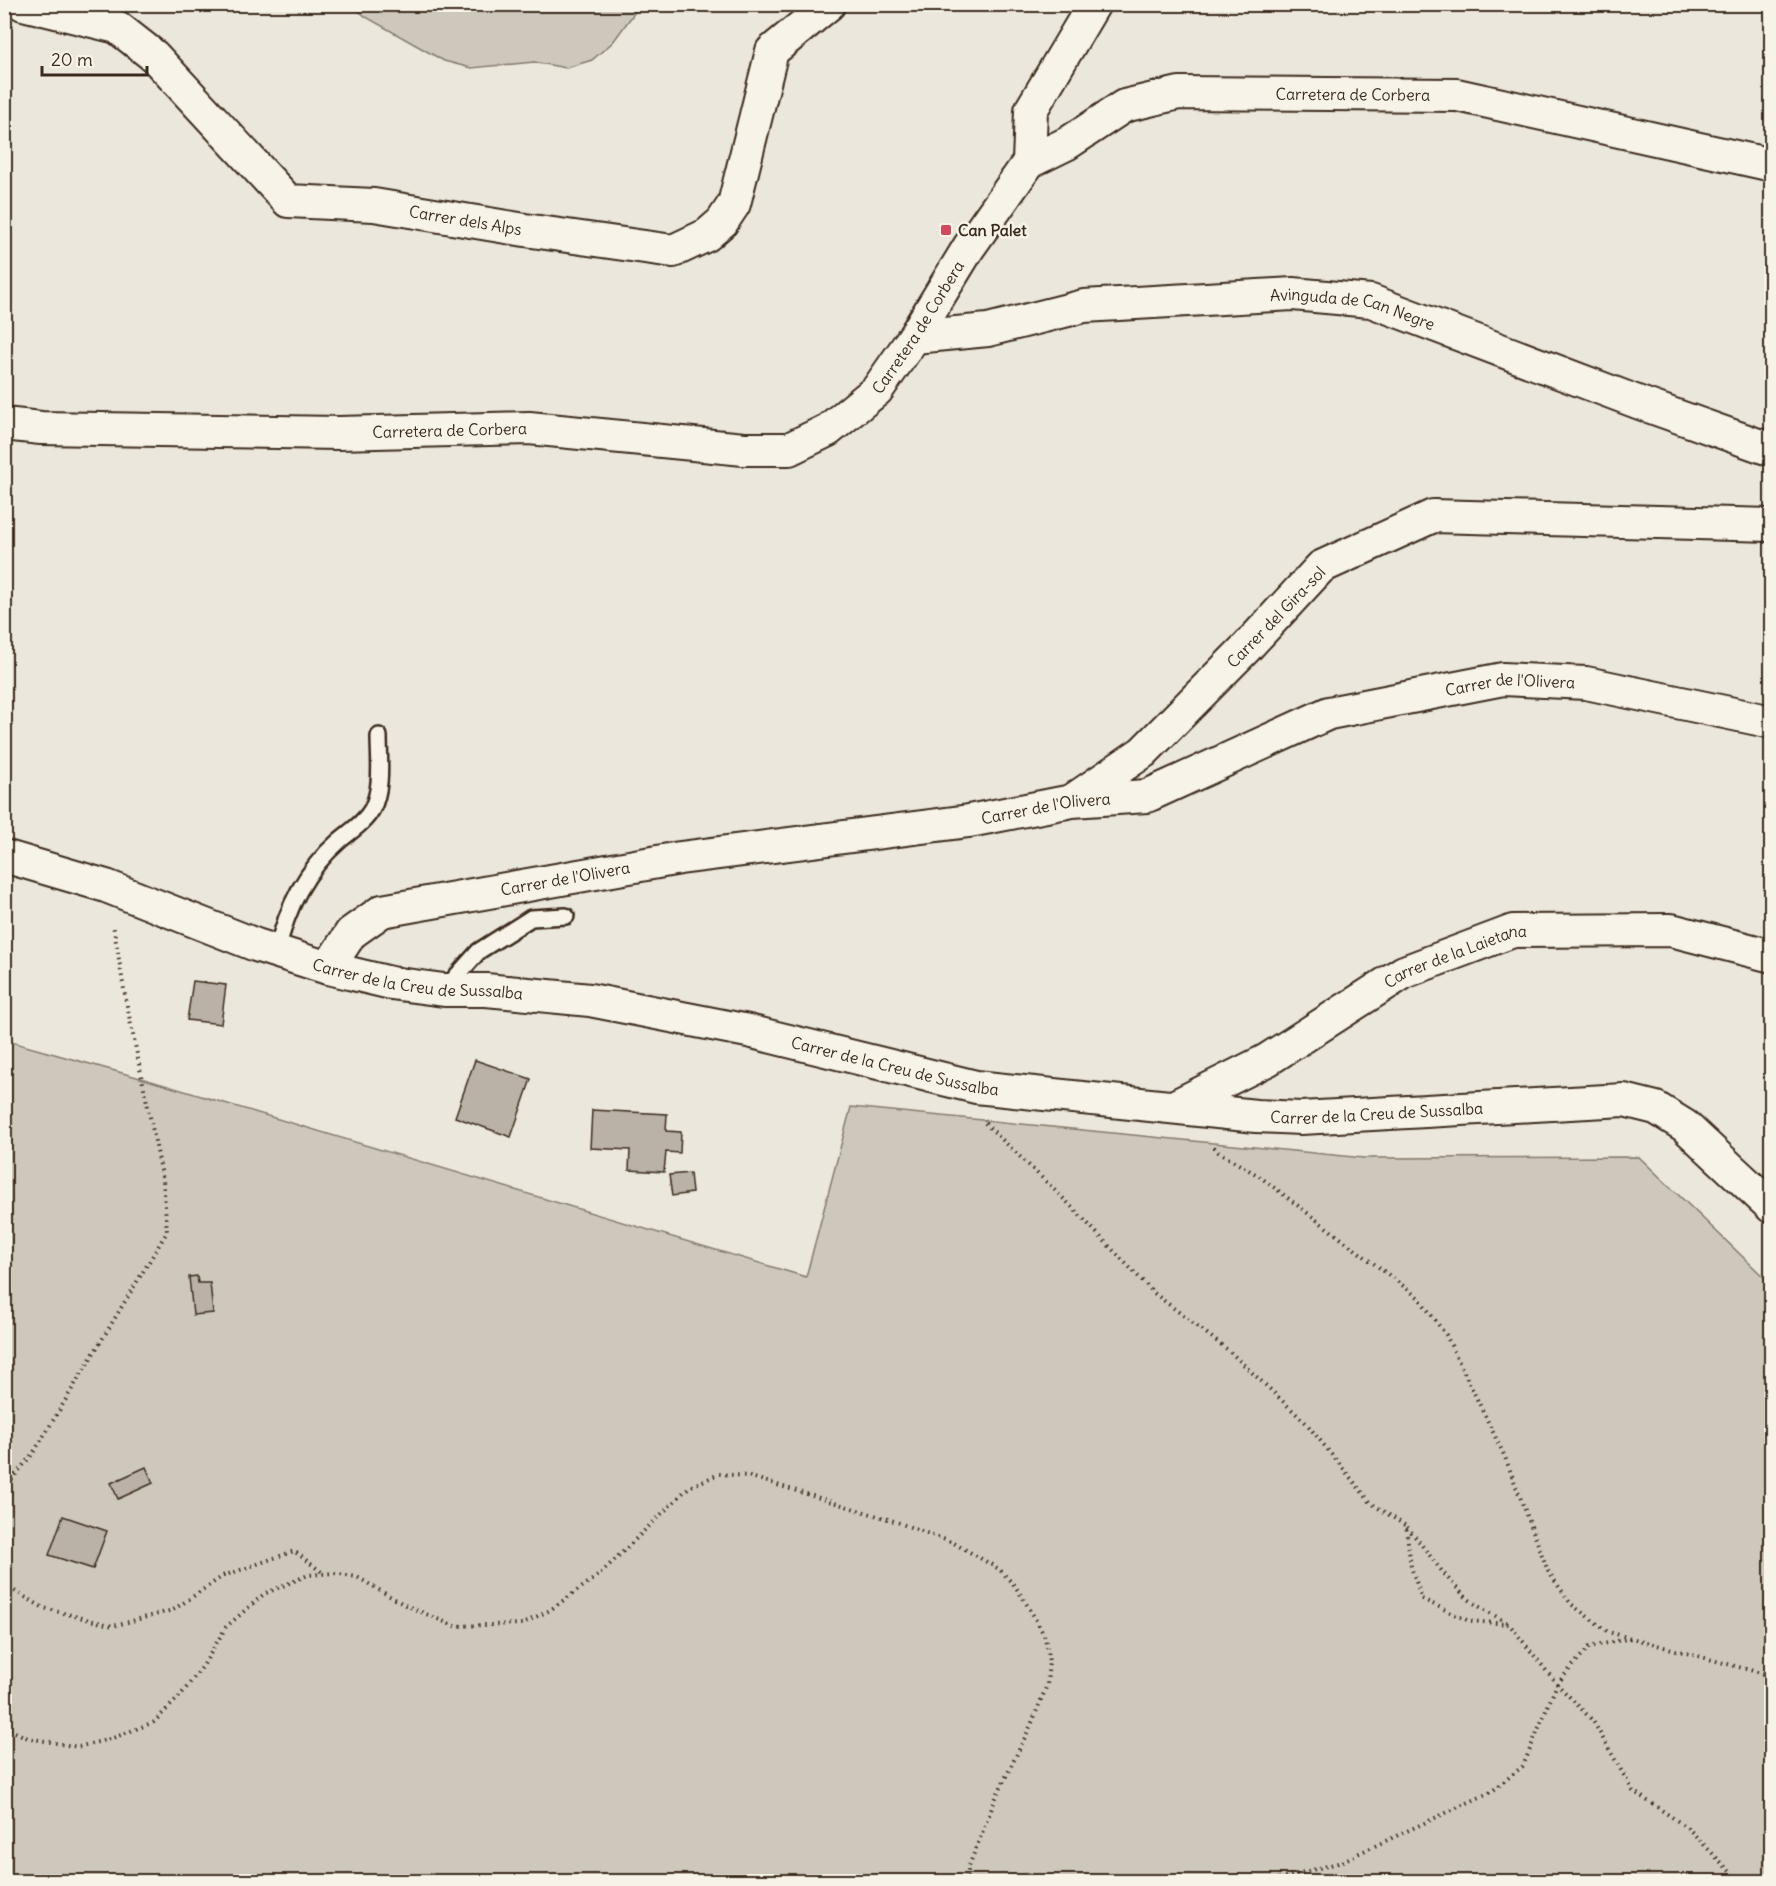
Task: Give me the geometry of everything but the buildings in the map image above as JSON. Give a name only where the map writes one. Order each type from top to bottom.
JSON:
[{"type":"street","name":"Carrer dels Alps","points":[[23,4],[117,27],[154,56],[288,201],[374,205],[673,251],[707,235],[722,222],[734,204],[772,51],[829,4]]},
{"type":"street","points":[[1029,162],[1031,110],[1094,4]]},
{"type":"street","name":"Carretera de Corbera","points":[[4,424],[52,428],[339,433],[529,428],[744,449],[789,449],[828,430],[877,390],[914,337],[969,247],[1029,162],[1068,143],[1124,106],[1179,93],[1456,95],[1772,165]]},
{"type":"street","name":"Avinguda de Can Negre","points":[[914,337],[988,330],[1084,306],[1293,294],[1371,301],[1640,403],[1772,450]]},
{"type":"street","name":"Carrer del Gira-sol","points":[[1072,801],[1143,752],[1246,648],[1321,567],[1433,516],[1772,525]]},
{"type":"street","name":"Carrer de l'Olivera","points":[[328,969],[351,933],[382,910],[680,858],[969,821],[1072,801],[1147,796],[1329,713],[1503,679],[1586,683],[1772,722]]},
{"type":"street","name":"Carrer de la Creu de Sussalba","points":[[4,856],[106,886],[277,952],[328,969],[391,983],[444,990],[486,990],[590,1000],[748,1030],[976,1087],[1301,1119],[1624,1100],[1656,1108],[1685,1126],[1772,1207]]},
{"type":"street","name":"Carrer de la Laietana","points":[[1173,1107],[1267,1060],[1404,972],[1513,931],[1671,930],[1772,956]]},
{"type":"lane","points":[[277,952],[291,903],[313,870],[338,842],[358,827],[372,809],[379,787],[379,736]]},
{"type":"lane","points":[[444,990],[479,951],[531,918],[566,916]]},
{"type":"path","points":[[4,1489],[34,1452],[167,1232],[163,1180],[126,1001],[106,886]]},
{"type":"path","points":[[983,1120],[1069,1204],[1154,1293],[1228,1350],[1306,1423],[1371,1503],[1406,1526],[1422,1544],[1437,1567],[1466,1597],[1509,1624],[1557,1684],[1593,1721],[1633,1791],[1688,1828],[1740,1881]]},
{"type":"path","points":[[1210,1143],[1218,1152],[1258,1176],[1419,1298],[1446,1335],[1505,1457],[1548,1571],[1571,1605],[1608,1632],[1772,1676]]},
{"type":"path","points":[[4,1727],[28,1737],[78,1747],[113,1738],[154,1722],[180,1696],[203,1666],[226,1627],[264,1594],[308,1575],[334,1573],[357,1577],[405,1605],[454,1626],[522,1624],[550,1610],[598,1575],[689,1487],[719,1474],[748,1476],[894,1521],[954,1543],[999,1569],[1015,1586],[1045,1637],[1048,1661],[1047,1685],[1031,1725],[997,1796],[969,1866],[966,1881]]},
{"type":"path","points":[[1406,1526],[1411,1567],[1422,1599],[1469,1621],[1509,1624]]},
{"type":"path","points":[[4,1585],[44,1608],[113,1626],[173,1610],[223,1576],[294,1551],[323,1574]]},
{"type":"path","points":[[1267,1881],[1338,1863],[1491,1792],[1522,1766],[1557,1684],[1589,1647],[1631,1638]]},
{"type":"shaded area","points":[[351,5],[640,5],[613,42],[592,60],[566,68],[534,62],[471,68],[444,61],[366,17]]},
{"type":"shaded area","points":[[4,1040],[151,1081],[806,1277],[851,1107],[1364,1158],[1639,1157],[1771,1284],[1771,1881],[5,1881]]},
{"type":"place","name":"Can Palet","points":[[946,230]]}]
